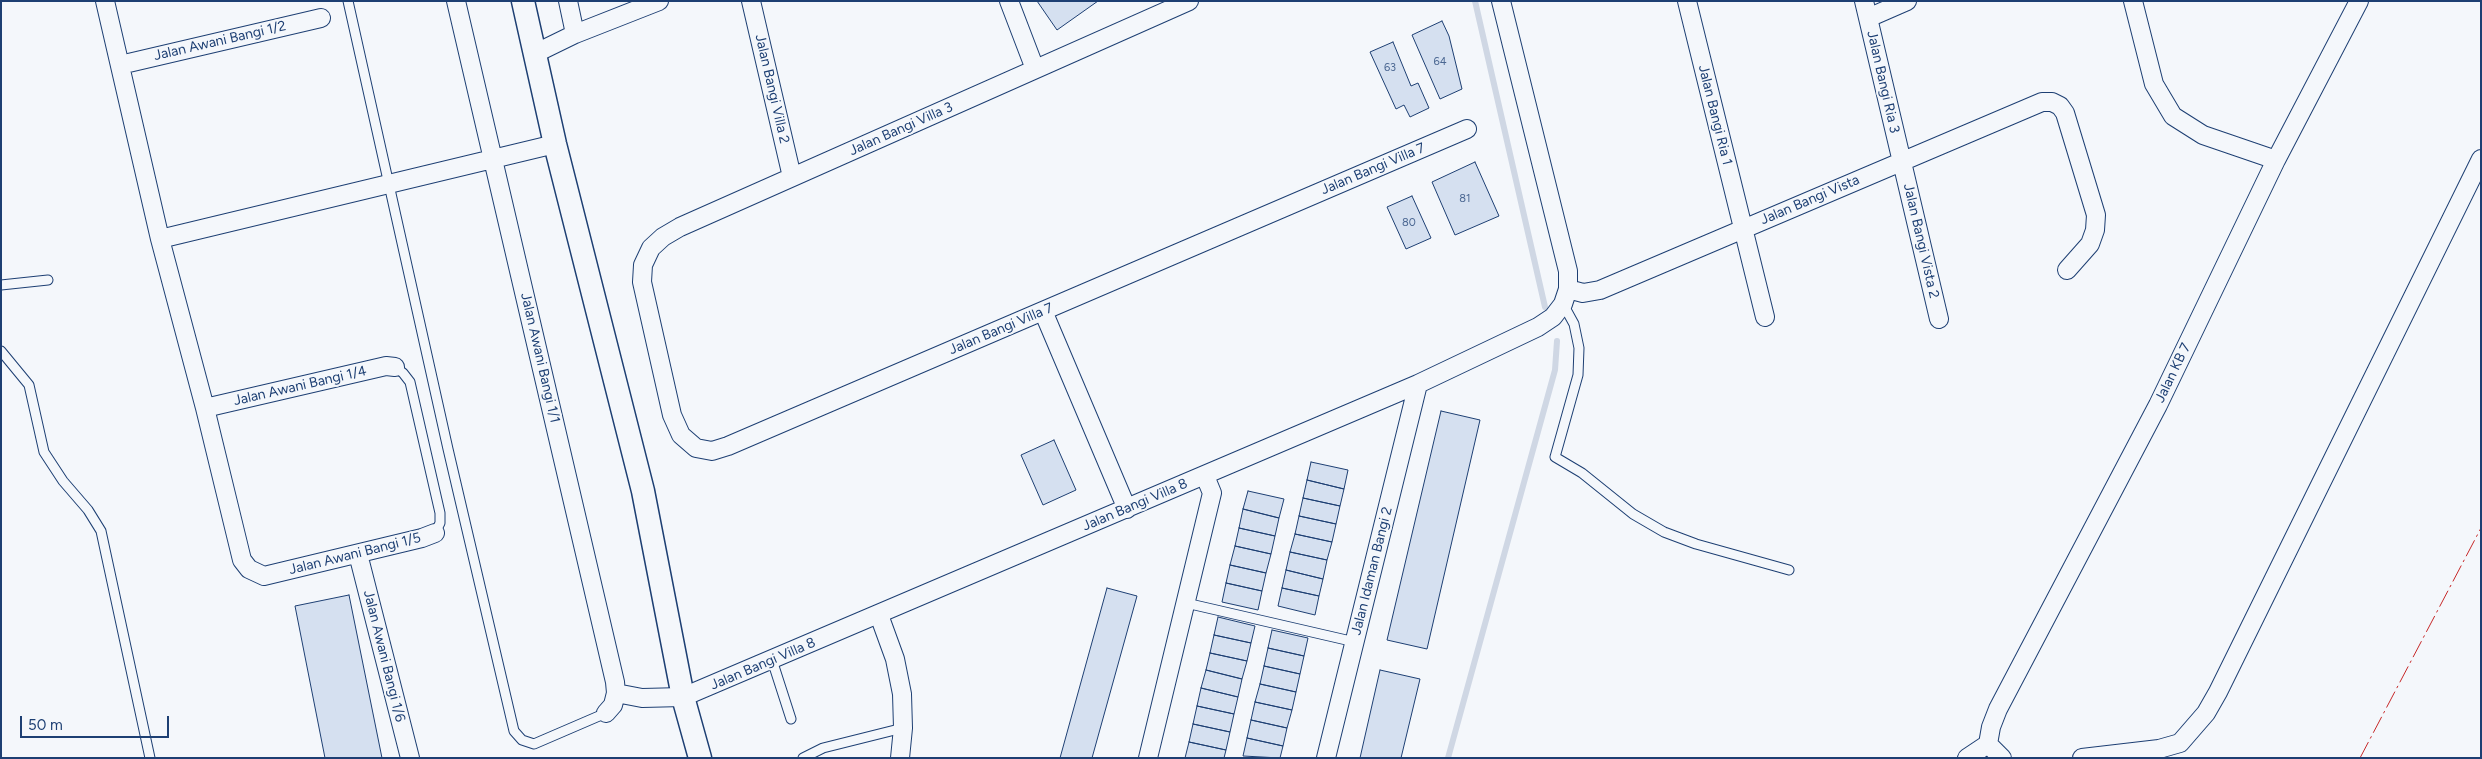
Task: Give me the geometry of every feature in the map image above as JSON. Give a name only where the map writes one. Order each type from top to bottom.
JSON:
[{"type":"street","points":[[105,1],[160,239],[205,408]]},
{"type":"street","name":"Jalan Awani Bangi 1/1","points":[[456,1],[616,682],[616,693]]},
{"type":"street","points":[[522,1],[555,144],[643,491],[683,697],[700,758]]},
{"type":"street","points":[[568,1],[575,34]]},
{"type":"street","points":[[534,54],[575,34],[659,1]]},
{"type":"street","name":"Jalan Bangi Villa 2","points":[[751,1],[792,177]]},
{"type":"street","points":[[1009,1],[1035,69]]},
{"type":"street","name":"Jalan Bangi Villa 3","points":[[642,282],[643,265],[651,248],[663,237],[680,227],[1189,1]]},
{"type":"street","points":[[1501,1],[1568,271],[1566,296]]},
{"type":"street","name":"Jalan Bangi Ria 1","points":[[1687,1],[1765,317]]},
{"type":"street","points":[[1866,10],[1908,1]]},
{"type":"street","points":[[2134,1],[2154,84],[2173,116],[2203,135],[2276,160]]},
{"type":"street","name":"Jalan KB 7","points":[[1988,744],[1991,727],[1998,709],[2158,404],[2276,160],[2359,1]]},
{"type":"street","name":"Jalan Bangi Ria 3","points":[[1866,10],[1902,162]]},
{"type":"street","name":"Jalan Awani Bangi 1/2","points":[[120,65],[321,18]]},
{"type":"street","name":"Jalan Bangi Vista","points":[[1566,296],[1600,290],[2042,102],[2052,102],[2060,106],[2065,112],[2096,215],[2090,244],[2067,270]]},
{"type":"street","name":"Jalan Bangi Villa 7","points":[[642,282],[672,415],[680,435],[696,448],[712,451],[738,442],[1467,129]]},
{"type":"street","points":[[160,239],[555,144]]},
{"type":"street","points":[[2082,758],[2159,749],[2180,743],[2206,713],[2481,159]]},
{"type":"street","name":"Jalan Bangi Vista 2","points":[[1902,162],[1939,319]]},
{"type":"street","name":"Jalan Bangi Villa 8","points":[[683,697],[1418,384],[1538,327],[1553,317],[1566,296]]},
{"type":"street","points":[[1043,311],[1127,509]]},
{"type":"street","name":"Jalan Awani Bangi 1/4","points":[[205,408],[386,366],[395,367]]},
{"type":"street","name":"Jalan Idaman Bangi 2","points":[[1326,758],[1418,384]]},
{"type":"street","name":"Jalan Awani Bangi 1/5","points":[[205,408],[242,560],[256,574],[264,576],[275,575],[422,538],[434,532]]},
{"type":"street","points":[[1148,758],[1212,493],[1205,476]]},
{"type":"street","name":"Jalan Awani Bangi 1/6","points":[[358,554],[410,758]]},
{"type":"street","points":[[879,614],[895,659],[902,694],[903,728],[900,758]]},
{"type":"street","points":[[606,713],[613,705],[616,693],[642,698],[683,697]]},
{"type":"street","points":[[1967,758],[1988,744],[2002,758]]},
{"type":"lane","points":[[348,1],[388,185],[514,731],[522,740],[534,744],[606,713]]},
{"type":"lane","points":[[1,285],[48,280]]},
{"type":"lane","points":[[1566,296],[1579,348],[1578,375],[1555,457],[1582,473],[1633,514],[1664,532],[1696,544],[1789,570]]},
{"type":"lane","points":[[1,351],[29,385],[44,452],[64,481],[88,510],[100,531],[150,758]]},
{"type":"lane","points":[[395,367],[404,373],[410,382],[440,513],[440,523],[434,532]]},
{"type":"lane","points":[[1186,603],[1355,642]]},
{"type":"lane","points":[[772,660],[791,719]]},
{"type":"lane","points":[[803,758],[823,748],[903,728]]},
{"type":"building","points":[[1037,1],[1098,1],[1057,30]]},
{"type":"building","points":[[1442,21],[1449,36],[1462,89],[1440,99],[1412,35]]},
{"type":"building","points":[[1393,42],[1411,86],[1418,83],[1429,108],[1410,117],[1404,105],[1396,109],[1370,52]]},
{"type":"building","points":[[1475,162],[1499,216],[1455,235],[1432,182]]},
{"type":"building","points":[[1412,196],[1431,238],[1406,249],[1387,207]]},
{"type":"building","points":[[1441,411],[1480,420],[1427,649],[1387,640]]},
{"type":"building","points":[[1054,440],[1076,490],[1043,505],[1021,455]]},
{"type":"building","points":[[1311,462],[1348,470],[1344,489],[1307,480]]},
{"type":"building","points":[[1307,480],[1344,489],[1340,506],[1303,498]]},
{"type":"building","points":[[1248,491],[1284,499],[1279,518],[1243,509]]},
{"type":"building","points":[[1303,498],[1340,506],[1336,524],[1299,516]]},
{"type":"building","points":[[1243,509],[1279,518],[1275,536],[1239,528]]},
{"type":"building","points":[[1299,516],[1336,524],[1332,542],[1295,534]]},
{"type":"building","points":[[1239,528],[1275,536],[1271,554],[1235,546]]},
{"type":"building","points":[[1295,534],[1332,542],[1327,560],[1290,552]]},
{"type":"building","points":[[1235,546],[1271,554],[1266,573],[1230,565]]},
{"type":"building","points":[[1290,552],[1327,560],[1323,579],[1286,570]]},
{"type":"building","points":[[1230,565],[1266,573],[1262,591],[1226,583]]},
{"type":"building","points":[[1286,570],[1323,579],[1319,596],[1282,588]]},
{"type":"building","points":[[1226,583],[1262,591],[1258,610],[1222,602]]},
{"type":"building","points":[[1107,588],[1137,596],[1092,758],[1060,758]]},
{"type":"building","points":[[1282,588],[1319,596],[1315,615],[1278,606]]},
{"type":"building","points":[[349,595],[382,758],[325,758],[295,606]]},
{"type":"building","points":[[1218,617],[1255,626],[1251,643],[1214,635]]},
{"type":"building","points":[[1272,630],[1308,638],[1304,656],[1268,648]]},
{"type":"building","points":[[1214,635],[1251,643],[1247,661],[1210,653]]},
{"type":"building","points":[[1268,648],[1304,656],[1300,674],[1264,666]]},
{"type":"building","points":[[1210,653],[1247,661],[1242,679],[1206,670]]},
{"type":"building","points":[[1264,666],[1300,674],[1296,692],[1260,684]]},
{"type":"building","points":[[1206,670],[1242,679],[1238,697],[1201,688]]},
{"type":"building","points":[[1380,670],[1420,679],[1401,758],[1360,758]]},
{"type":"building","points":[[1260,684],[1296,692],[1292,710],[1255,702]]},
{"type":"building","points":[[1201,688],[1238,697],[1234,714],[1197,706]]},
{"type":"building","points":[[1255,702],[1292,710],[1287,728],[1251,720]]},
{"type":"building","points":[[1197,706],[1234,714],[1230,732],[1193,724]]},
{"type":"building","points":[[1251,720],[1287,728],[1283,746],[1247,738]]},
{"type":"building","points":[[1193,724],[1230,732],[1226,750],[1189,742]]},
{"type":"building","points":[[1247,738],[1283,746],[1280,758],[1243,756]]},
{"type":"building","points":[[1189,742],[1226,750],[1224,758],[1185,758]]},
{"type":"waterway","points":[[1475,1],[1545,307]]},
{"type":"waterway","points":[[1448,758],[1555,370],[1557,341]]},
{"type":"power","points":[[2360,758],[2481,528]]}]
